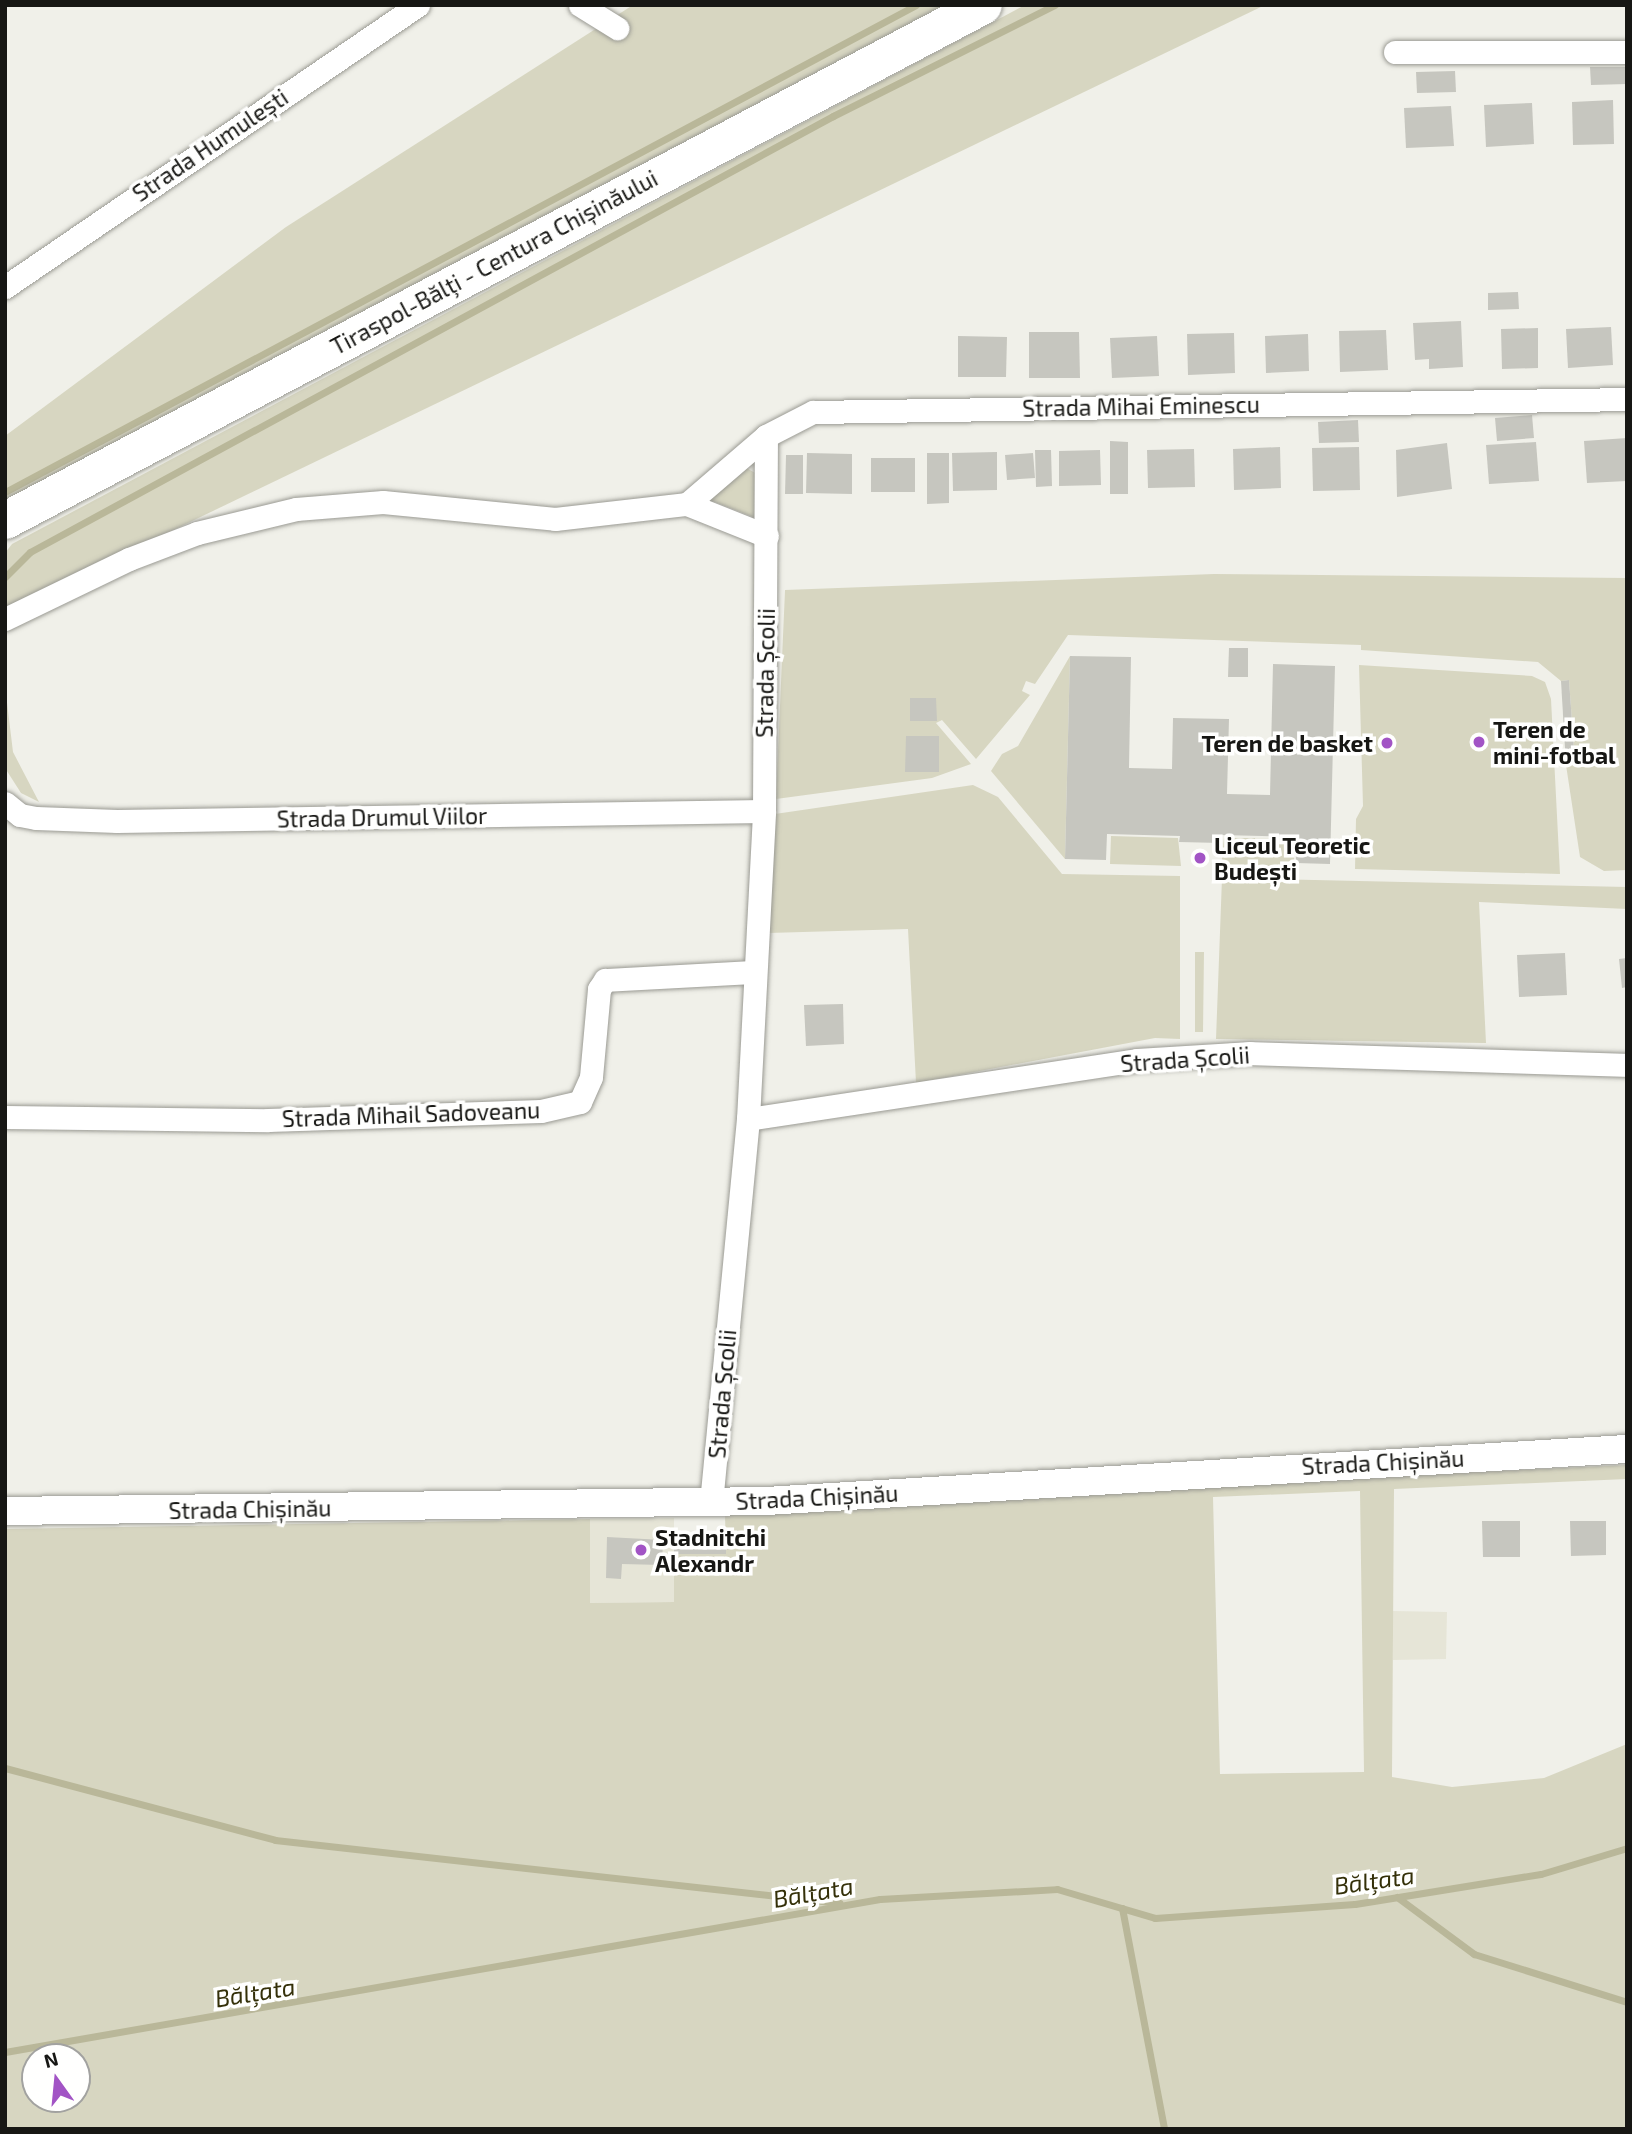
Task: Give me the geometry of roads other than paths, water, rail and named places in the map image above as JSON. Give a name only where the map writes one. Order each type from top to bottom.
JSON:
[{"type":"highway","name":"Tiraspol-Bălţi - Centura Chișinăului","points":[[5,520],[983,5]]},
{"type":"street","name":"Strada Humulești","points":[[5,287],[418,5]]},
{"type":"street","points":[[580,5],[617,28]]},
{"type":"street","points":[[1395,52],[1627,52]]},
{"type":"street","name":"Strada Mihai Eminescu","points":[[687,504],[786,422],[832,410],[1627,399]]},
{"type":"street","name":"Strada Școlii","points":[[711,1503],[748,1119],[764,811],[766,436]]},
{"type":"street","points":[[5,620],[140,555],[197,533],[296,509],[383,502],[520,520],[687,504],[767,536]]},
{"type":"street","name":"Strada Drumul Viilor","points":[[5,803],[20,815],[36,818],[117,821],[764,811]]},
{"type":"street","name":"Strada Mihail Sadoveanu","points":[[5,1117],[268,1120],[541,1111],[580,1102],[591,1077],[599,989],[605,980],[755,972]]},
{"type":"street","name":"Strada Școlii","points":[[748,1119],[1137,1060],[1250,1053],[1627,1065]]},
{"type":"street","name":"Strada Chișinău","points":[[5,1511],[711,1503],[1627,1448]]},
{"type":"waterway","points":[[5,492],[916,5]]},
{"type":"waterway","points":[[5,577],[30,552],[833,116],[1055,5]]},
{"type":"waterway","points":[[5,1768],[275,1840],[839,1903]]},
{"type":"waterway","name":"Bălţata","points":[[5,2052],[880,1899],[1057,1889],[1155,1918],[1355,1904],[1541,1874],[1627,1848]]},
{"type":"waterway","points":[[1397,1897],[1474,1954],[1627,2002]]},
{"type":"waterway","points":[[1122,1908],[1164,2129]]},
{"type":"place","name":"Teren de mini-fotbal","points":[[1479,742]]},
{"type":"place","name":"Teren de basket","points":[[1387,743]]},
{"type":"place","name":"Liceul Teoretic Budești","points":[[1200,858]]},
{"type":"place","name":"Stadnitchi Alexandr","points":[[641,1550]]}]
